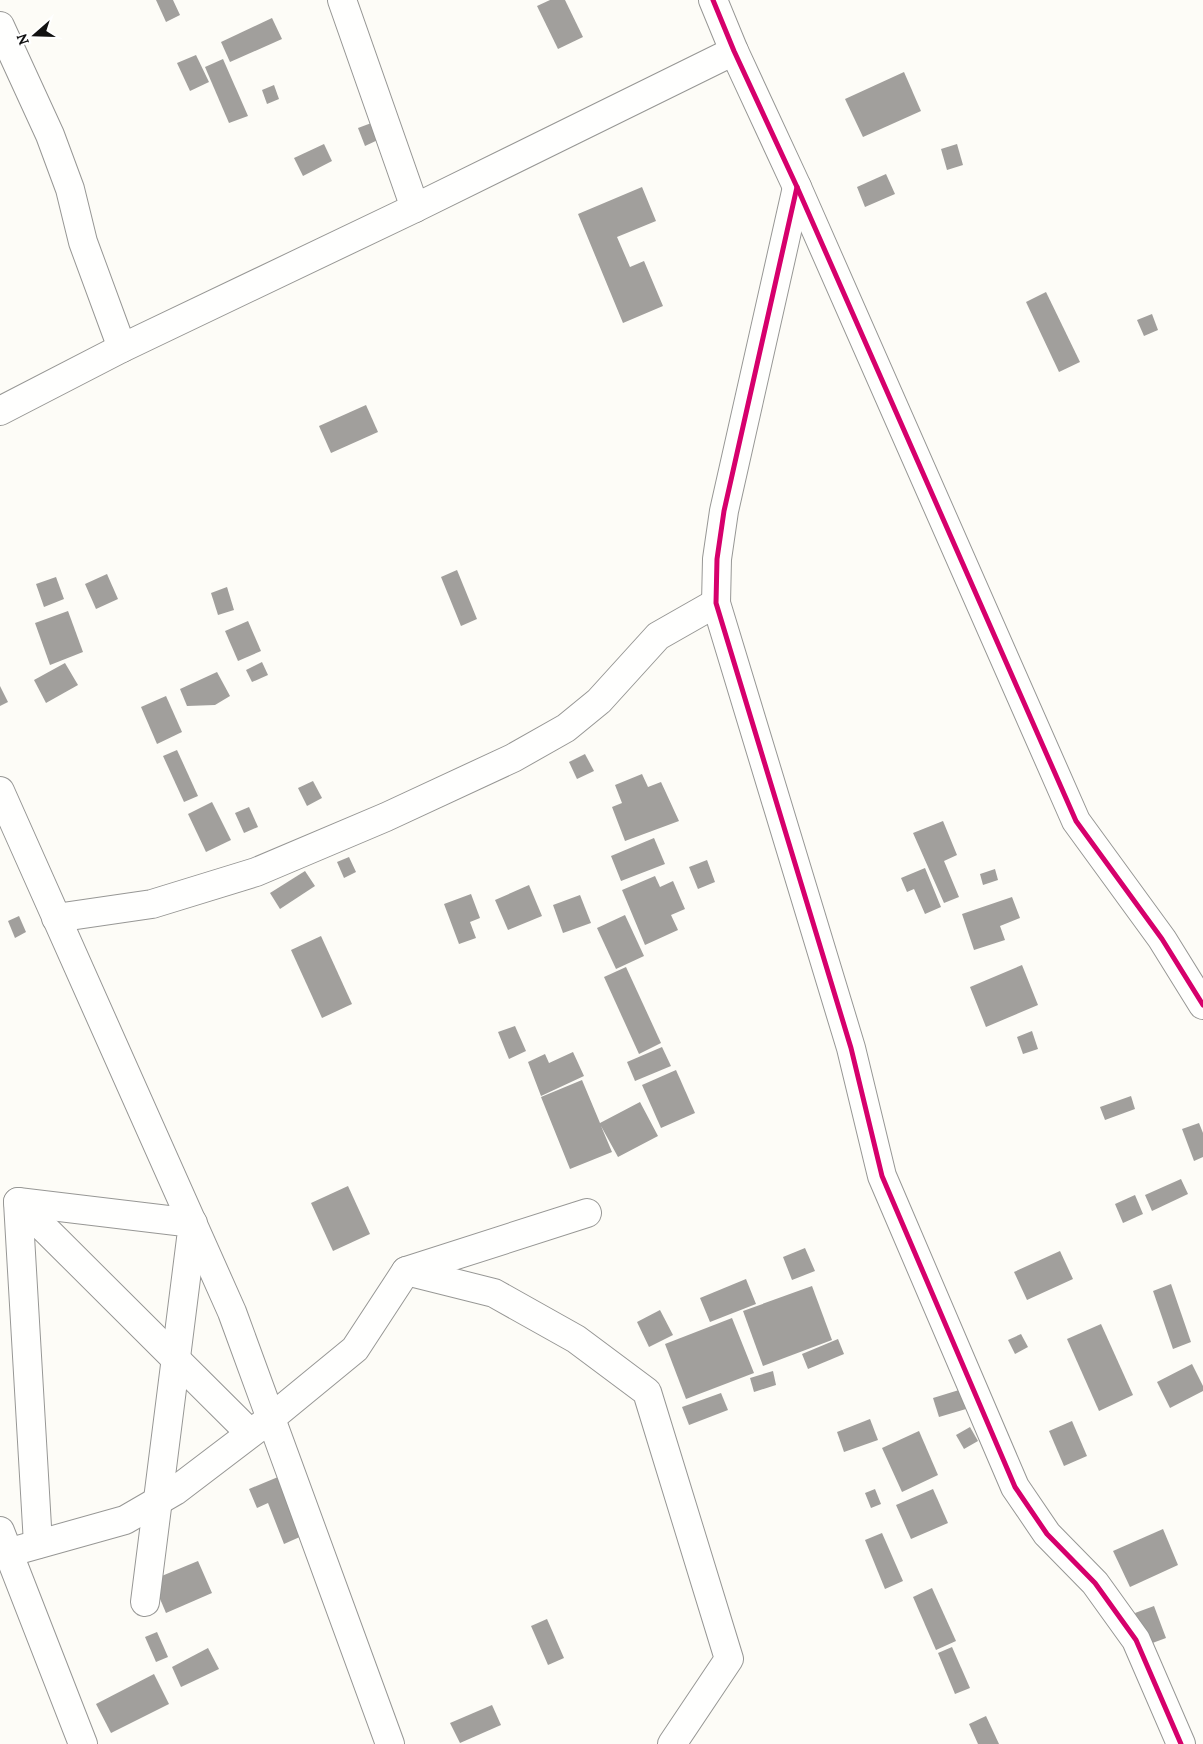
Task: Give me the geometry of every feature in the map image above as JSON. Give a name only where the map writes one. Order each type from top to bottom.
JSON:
[{"type":"street","points":[[342,0],[415,208]]},
{"type":"street","points":[[713,0],[1076,821],[1162,939],[1203,1005]]},
{"type":"street","points":[[0,26],[50,135],[70,189],[83,242],[122,348]]},
{"type":"street","points":[[0,410],[122,348],[415,208],[734,51]]},
{"type":"street","points":[[797,187],[724,511],[717,559],[716,603],[851,1048],[882,1176],[1015,1487],[1046,1534],[1095,1583],[1136,1640],[1181,1744]]},
{"type":"street","points":[[56,918],[152,904],[256,872],[386,817],[513,758],[566,728],[599,701],[658,636],[716,603]]},
{"type":"street","points":[[0,791],[232,1312],[261,1425],[390,1744]]},
{"type":"street","points":[[18,1202],[192,1223]]},
{"type":"street","points":[[18,1202],[174,1358],[261,1425]]},
{"type":"street","points":[[18,1202],[38,1544]]},
{"type":"street","points":[[83,1744],[3,1546],[38,1544],[125,1520],[174,1491],[261,1425],[355,1349],[406,1271],[587,1213]]},
{"type":"street","points":[[145,1602],[192,1223]]},
{"type":"street","points":[[406,1271],[494,1293],[576,1339],[647,1392],[729,1658],[673,1743]]},
{"type":"building","points":[[156,0],[173,0],[180,15],[166,22]]},
{"type":"building","points":[[550,0],[565,0],[583,37],[558,49],[537,6]]},
{"type":"building","points":[[272,18],[282,39],[230,62],[221,42]]},
{"type":"building","points":[[196,55],[209,82],[190,91],[177,63]]},
{"type":"building","points":[[223,59],[248,116],[229,123],[205,67]]},
{"type":"building","points":[[904,72],[921,111],[863,137],[845,99]]},
{"type":"building","points":[[274,85],[279,99],[267,104],[262,90]]},
{"type":"building","points":[[374,122],[380,139],[365,146],[358,128]]},
{"type":"building","points":[[324,144],[332,161],[303,176],[294,158]]},
{"type":"building","points":[[957,144],[963,165],[947,170],[941,149]]},
{"type":"building","points":[[886,174],[895,194],[865,207],[857,187]]},
{"type":"building","points":[[642,187],[656,221],[617,237],[630,267],[644,261],[663,306],[623,323],[578,214]]},
{"type":"building","points":[[1046,292],[1080,362],[1059,372],[1026,302]]},
{"type":"building","points":[[1152,314],[1158,330],[1144,336],[1137,320]]},
{"type":"building","points":[[366,405],[378,432],[331,453],[319,426]]},
{"type":"building","points":[[457,570],[477,619],[461,626],[441,577]]},
{"type":"building","points":[[107,574],[118,599],[96,609],[85,584]]},
{"type":"building","points":[[56,577],[64,599],[44,607],[36,584]]},
{"type":"building","points":[[227,587],[234,610],[218,615],[211,593]]},
{"type":"building","points":[[68,611],[83,652],[50,665],[35,623]]},
{"type":"building","points":[[248,621],[261,651],[238,661],[225,631]]},
{"type":"building","points":[[262,662],[268,675],[252,682],[246,670]]},
{"type":"building","points":[[65,663],[78,685],[46,703],[34,680]]},
{"type":"building","points":[[217,672],[230,696],[215,705],[187,706],[180,689]]},
{"type":"building","points":[[0,686],[8,702],[0,706]]},
{"type":"building","points":[[166,696],[182,732],[157,744],[141,707]]},
{"type":"building","points":[[177,750],[198,796],[184,802],[163,756]]},
{"type":"building","points":[[585,754],[594,771],[577,779],[569,762]]},
{"type":"building","points":[[642,774],[648,787],[661,782],[679,821],[625,841],[612,807],[622,803],[615,785]]},
{"type":"building","points":[[313,781],[322,798],[307,806],[298,788]]},
{"type":"building","points":[[212,802],[231,840],[206,852],[188,814]]},
{"type":"building","points":[[249,807],[258,827],[244,833],[235,813]]},
{"type":"building","points":[[943,821],[957,855],[944,861],[959,897],[944,903],[913,833]]},
{"type":"building","points":[[654,838],[665,864],[621,881],[611,856]]},
{"type":"building","points":[[349,857],[356,872],[344,878],[337,862]]},
{"type":"building","points":[[707,860],[715,882],[698,889],[689,867]]},
{"type":"building","points":[[925,868],[941,907],[925,914],[914,889],[907,892],[901,878]]},
{"type":"building","points":[[995,869],[998,880],[983,885],[980,874]]},
{"type":"building","points":[[305,871],[315,886],[280,909],[270,893]]},
{"type":"building","points":[[655,876],[660,887],[673,881],[685,909],[671,915],[678,930],[645,945],[622,890]]},
{"type":"building","points":[[529,885],[542,916],[508,930],[495,900]]},
{"type":"building","points":[[471,894],[480,918],[470,922],[476,938],[459,944],[444,904]]},
{"type":"building","points":[[580,895],[591,923],[563,933],[553,905]]},
{"type":"building","points":[[1012,897],[1020,918],[1000,926],[1005,940],[974,950],[962,914]]},
{"type":"building","points":[[625,915],[644,956],[616,969],[597,928]]},
{"type":"building","points":[[19,916],[26,932],[15,938],[8,921]]},
{"type":"building","points":[[321,936],[352,1004],[322,1018],[291,950]]},
{"type":"building","points":[[1022,965],[1038,1005],[986,1027],[970,987]]},
{"type":"building","points":[[626,967],[661,1043],[639,1054],[604,977]]},
{"type":"building","points":[[515,1026],[526,1051],[509,1059],[498,1032]]},
{"type":"building","points":[[1032,1031],[1038,1049],[1023,1054],[1017,1037]]},
{"type":"building","points":[[662,1047],[671,1066],[635,1081],[627,1062]]},
{"type":"building","points":[[573,1052],[584,1076],[541,1096],[528,1062],[545,1054],[549,1063]]},
{"type":"building","points":[[676,1070],[695,1113],[661,1128],[642,1085]]},
{"type":"building","points":[[582,1080],[600,1123],[640,1102],[658,1136],[618,1157],[601,1126],[612,1152],[570,1169],[541,1097]]},
{"type":"building","points":[[1131,1096],[1135,1109],[1105,1120],[1100,1107]]},
{"type":"building","points":[[1199,1123],[1203,1133],[1203,1157],[1194,1161],[1182,1129]]},
{"type":"building","points":[[1181,1179],[1188,1194],[1152,1211],[1145,1195]]},
{"type":"building","points":[[348,1186],[370,1234],[333,1251],[311,1203]]},
{"type":"building","points":[[1135,1195],[1143,1214],[1123,1223],[1115,1204]]},
{"type":"building","points":[[805,1248],[815,1271],[792,1280],[783,1257]]},
{"type":"building","points":[[1060,1251],[1073,1279],[1027,1300],[1014,1272]]},
{"type":"building","points":[[746,1279],[756,1304],[710,1322],[700,1298]]},
{"type":"building","points":[[1171,1284],[1191,1342],[1173,1349],[1153,1291]]},
{"type":"building","points":[[812,1286],[832,1340],[763,1366],[743,1311]]},
{"type":"building","points":[[660,1310],[673,1335],[649,1347],[637,1322]]},
{"type":"building","points":[[732,1318],[754,1373],[686,1399],[665,1344]]},
{"type":"building","points":[[1101,1324],[1133,1395],[1099,1411],[1067,1339]]},
{"type":"building","points":[[1021,1334],[1028,1347],[1015,1354],[1008,1340]]},
{"type":"building","points":[[838,1339],[844,1354],[808,1369],[802,1354]]},
{"type":"building","points":[[1192,1364],[1203,1386],[1203,1391],[1170,1408],[1157,1382]]},
{"type":"building","points":[[773,1371],[776,1385],[754,1392],[750,1378]]},
{"type":"building","points":[[959,1390],[966,1409],[939,1417],[933,1398]]},
{"type":"building","points":[[721,1393],[728,1410],[689,1425],[682,1407]]},
{"type":"building","points":[[870,1419],[878,1440],[844,1452],[837,1432]]},
{"type":"building","points":[[1072,1421],[1087,1456],[1064,1466],[1049,1431]]},
{"type":"building","points":[[970,1427],[978,1441],[964,1449],[956,1435]]},
{"type":"building","points":[[919,1431],[938,1475],[902,1492],[882,1448]]},
{"type":"building","points":[[278,1477],[302,1536],[284,1544],[268,1503],[257,1508],[249,1489]]},
{"type":"building","points":[[875,1489],[881,1504],[871,1508],[865,1493]]},
{"type":"building","points":[[933,1489],[948,1523],[911,1539],[896,1505]]},
{"type":"building","points":[[1163,1529],[1178,1565],[1130,1587],[1113,1551]]},
{"type":"building","points":[[882,1533],[903,1581],[885,1589],[865,1540]]},
{"type":"building","points":[[198,1561],[212,1593],[166,1613],[152,1580]]},
{"type":"building","points":[[932,1588],[956,1641],[936,1650],[913,1597]]},
{"type":"building","points":[[1154,1606],[1166,1638],[1147,1645],[1135,1613]]},
{"type":"building","points":[[547,1619],[564,1658],[548,1665],[531,1626]]},
{"type":"building","points":[[157,1632],[168,1657],[156,1662],[145,1637]]},
{"type":"building","points":[[952,1647],[970,1688],[955,1694],[938,1653]]},
{"type":"building","points":[[208,1648],[219,1669],[181,1687],[172,1667]]},
{"type":"building","points":[[154,1674],[169,1704],[111,1733],[96,1704]]},
{"type":"building","points":[[492,1705],[501,1725],[460,1743],[450,1723]]},
{"type":"building","points":[[986,1716],[999,1744],[978,1744],[969,1724]]},
{"type":"cycle path","points":[[713,0],[1076,821],[1162,939],[1203,1005]]},
{"type":"cycle path","points":[[797,187],[724,511],[717,559],[716,603],[851,1048],[882,1176],[1015,1487],[1047,1534],[1095,1583],[1136,1640],[1181,1744]]}]
